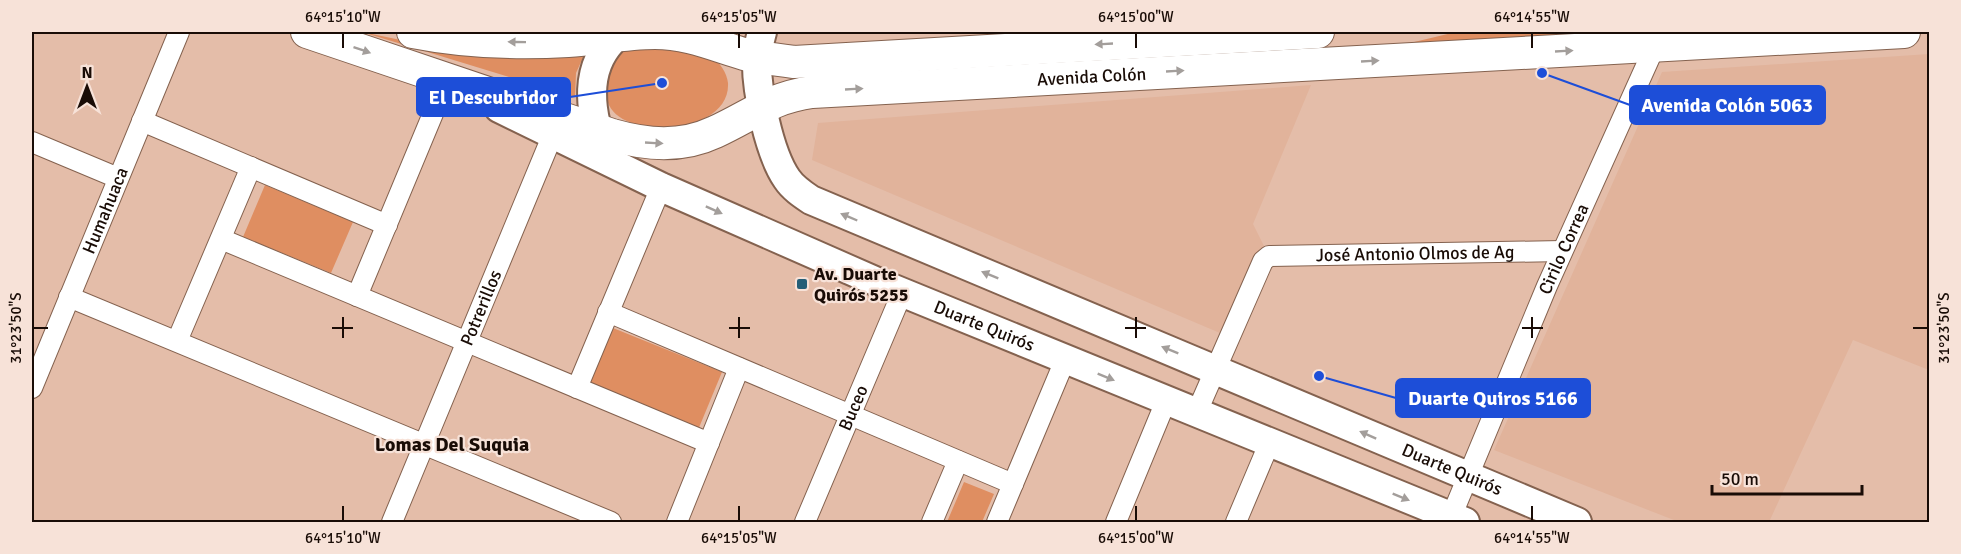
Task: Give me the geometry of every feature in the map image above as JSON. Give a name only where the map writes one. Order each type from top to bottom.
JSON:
[{"type":"main road","name":"Avenida Colón","points":[[307,32],[597,130],[645,143],[675,143],[692,140],[716,132],[762,106],[812,92],[1638,41],[1904,32]]},
{"type":"main road","name":"Avenida Colón","points":[[412,32],[531,42],[656,33],[760,44],[794,62],[1029,40],[1318,32]]},
{"type":"main road","points":[[608,160],[597,130],[593,103],[593,76],[603,50],[617,36]]},
{"type":"main road","name":"Duarte Quirós","points":[[760,44],[759,92],[780,168],[788,181],[812,200],[1577,522]]},
{"type":"main road","name":"Duarte Quirós","points":[[447,80],[489,104],[661,187],[902,292],[1455,521]]},
{"type":"street","name":"Humahuaca","points":[[32,388],[179,32]]},
{"type":"street","name":"Cirilo Correa","points":[[1455,521],[1468,478],[1562,251],[1638,41]]},
{"type":"street","points":[[357,296],[447,80]]},
{"type":"street","points":[[142,121],[387,225]]},
{"type":"street","points":[[553,134],[597,130]]},
{"type":"street","name":"Potrerillos","points":[[392,522],[553,134]]},
{"type":"street","points":[[32,142],[118,178]]},
{"type":"street","points":[[177,341],[252,167]]},
{"type":"street","points":[[577,388],[661,187]]},
{"type":"street","points":[[221,239],[709,443]]},
{"type":"street","name":"José Antonio Olmos de Ag","points":[[1214,368],[1263,261],[1269,256],[1562,251]]},
{"type":"street","name":"Buceo","points":[[805,522],[902,292]]},
{"type":"street","points":[[69,297],[611,522]]},
{"type":"street","points":[[608,312],[1013,484]]},
{"type":"street","points":[[997,522],[1065,360]]},
{"type":"street","points":[[677,522],[739,368]]},
{"type":"street","points":[[1196,414],[1214,368]]},
{"type":"street","points":[[1116,522],[1166,401]]},
{"type":"street","points":[[1236,522],[1269,444]]},
{"type":"street","points":[[932,522],[958,461]]},
{"type":"shaded area","points":[[362,32],[425,45],[585,53],[576,73],[575,97]]},
{"type":"shaded area","points":[[1456,32],[1605,32],[1410,43]]},
{"type":"shaded area","points":[[672,45],[702,53],[717,62],[725,72],[728,83],[724,101],[711,114],[693,123],[672,127],[650,127],[630,122],[615,113],[607,99],[606,84],[613,64],[626,46]]},
{"type":"shaded area","points":[[1929,54],[1929,370],[1853,340],[1769,522],[1679,522],[1494,450],[1662,72]]},
{"type":"shaded area","points":[[1311,85],[1253,224],[1269,256],[1220,333],[812,160],[818,123]]},
{"type":"shaded area","points":[[265,185],[353,222],[331,273],[243,237]]},
{"type":"shaded area","points":[[613,328],[722,372],[698,430],[589,386]]},
{"type":"shaded area","points":[[964,482],[994,494],[982,522],[947,522]]},
{"type":"place","name":"Avenida Colón 5063","points":[[1542,73]]},
{"type":"place","name":"El Descubridor","points":[[662,83]]},
{"type":"place","name":"Av. Duarte Quirós 5255","points":[[802,284]]},
{"type":"place","name":"Duarte Quiros 5166","points":[[1319,376]]},
{"type":"district","name":"Lomas Del Suquia","points":[[452,444]]}]
